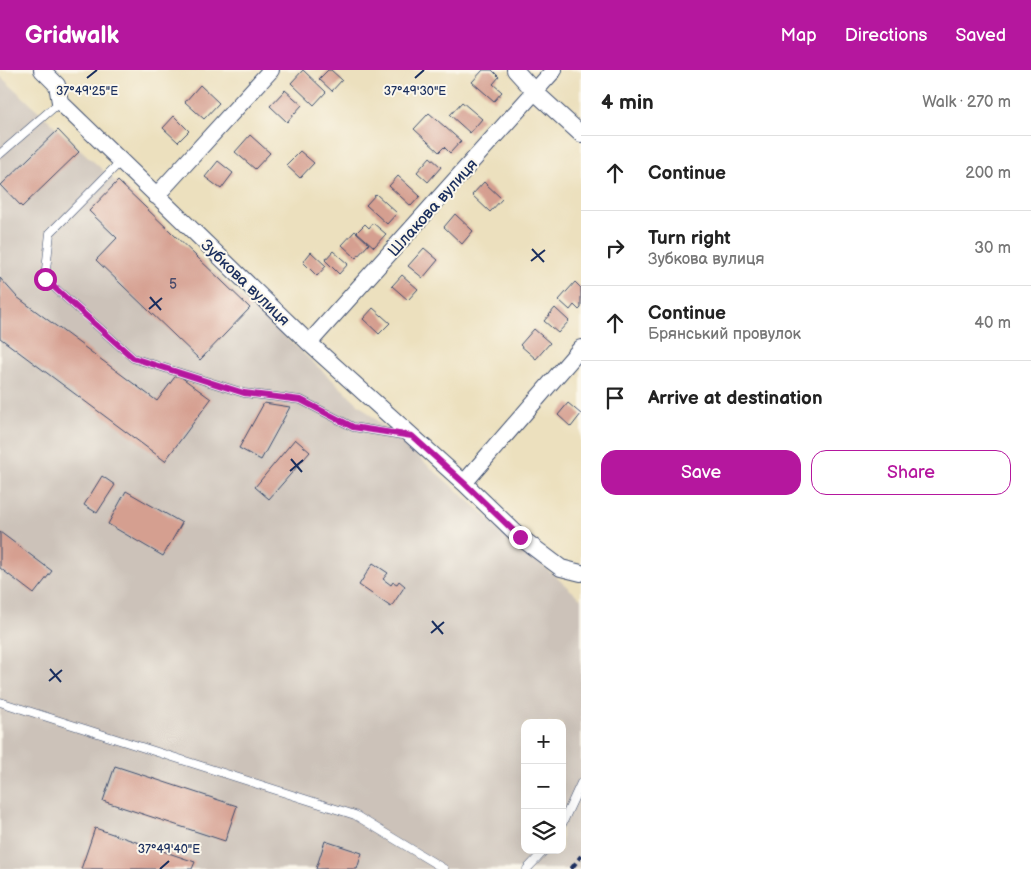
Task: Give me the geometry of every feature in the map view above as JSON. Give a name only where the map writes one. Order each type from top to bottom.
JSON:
[{"type":"street","name":"Зубкова вулиця","points":[[42,70],[57,86],[60,102],[309,343],[464,483],[520,537],[561,568],[581,573]]},
{"type":"street","points":[[156,196],[272,70]]},
{"type":"street","points":[[515,70],[535,92],[581,134]]},
{"type":"street","name":"Шлакова вулиця","points":[[309,343],[554,70]]},
{"type":"street","points":[[464,483],[581,348]]},
{"type":"lane","points":[[0,154],[60,102]]},
{"type":"lane","points":[[121,161],[50,233],[45,279],[133,358],[244,393],[301,400],[353,427],[412,436]]},
{"type":"lane","points":[[0,702],[355,815],[444,869]]},
{"type":"lane","points":[[566,816],[581,784]]},
{"type":"lane","points":[[527,869],[541,854]]},
{"type":"shaded area","points":[[0,76],[375,419],[581,599],[581,869],[0,869]]},
{"type":"building","points":[[303,70],[326,92],[314,105],[291,83]]},
{"type":"building","points":[[328,70],[331,70],[342,80],[332,91],[319,79]]},
{"type":"building","points":[[483,70],[492,70],[499,77],[493,84],[502,92],[494,101],[472,82]]},
{"type":"building","points":[[200,85],[219,103],[204,119],[185,102]]},
{"type":"building","points":[[285,90],[302,105],[287,122],[270,106]]},
{"type":"building","points":[[462,102],[482,119],[470,133],[450,115]]},
{"type":"building","points":[[429,113],[461,141],[450,153],[444,147],[439,152],[414,129]]},
{"type":"building","points":[[174,116],[189,131],[178,142],[163,128]]},
{"type":"building","points":[[58,130],[79,152],[22,207],[1,185]]},
{"type":"building","points":[[250,135],[270,153],[255,169],[235,152]]},
{"type":"building","points":[[300,151],[314,163],[300,178],[286,165]]},
{"type":"building","points":[[430,157],[441,167],[428,182],[417,172]]},
{"type":"building","points":[[218,161],[233,173],[221,189],[205,177]]},
{"type":"building","points":[[398,176],[420,196],[411,206],[389,186]]},
{"type":"building","points":[[118,181],[250,308],[200,360],[96,260],[117,238],[89,211]]},
{"type":"building","points":[[484,182],[502,199],[490,212],[472,195]]},
{"type":"building","points":[[376,194],[397,213],[387,224],[366,205]]},
{"type":"building","points":[[455,214],[473,231],[462,244],[444,227]]},
{"type":"building","points":[[373,223],[386,234],[374,247],[357,232],[365,224],[369,228]]},
{"type":"building","points":[[355,231],[369,244],[356,258],[342,245]]},
{"type":"building","points":[[424,248],[438,260],[423,278],[408,266]]},
{"type":"building","points":[[333,251],[348,264],[339,274],[325,260]]},
{"type":"building","points":[[311,252],[326,266],[317,276],[303,262]]},
{"type":"building","points":[[402,275],[418,289],[408,300],[392,286]]},
{"type":"building","points":[[0,278],[17,297],[157,401],[177,374],[211,399],[165,461],[0,338]]},
{"type":"building","points":[[575,282],[581,288],[581,308],[579,310],[574,305],[570,310],[559,300]]},
{"type":"building","points":[[373,308],[390,323],[379,334],[363,319]]},
{"type":"building","points":[[555,308],[569,321],[558,333],[544,321]]},
{"type":"building","points":[[534,329],[550,343],[536,359],[520,345]]},
{"type":"building","points":[[264,403],[290,407],[261,460],[239,448]]},
{"type":"building","points":[[568,403],[581,414],[571,427],[558,415]]},
{"type":"building","points":[[295,439],[310,452],[269,499],[255,487]]},
{"type":"building","points":[[102,476],[115,485],[97,513],[84,505]]},
{"type":"building","points":[[126,491],[182,523],[163,556],[108,524]]},
{"type":"building","points":[[0,532],[52,571],[34,594],[0,568]]},
{"type":"building","points":[[373,563],[388,573],[383,579],[391,585],[393,582],[397,584],[399,581],[405,586],[391,607],[359,585]]},
{"type":"building","points":[[115,766],[237,806],[225,841],[103,801]]},
{"type":"building","points":[[95,828],[195,862],[192,869],[81,869]]},
{"type":"building","points":[[325,841],[362,853],[357,869],[316,869]]},
{"type":"railway","points":[[571,869],[581,856]]},
{"type":"route","points":[[45,279],[133,358],[244,393],[301,400],[353,427],[412,436],[520,537]]}]
